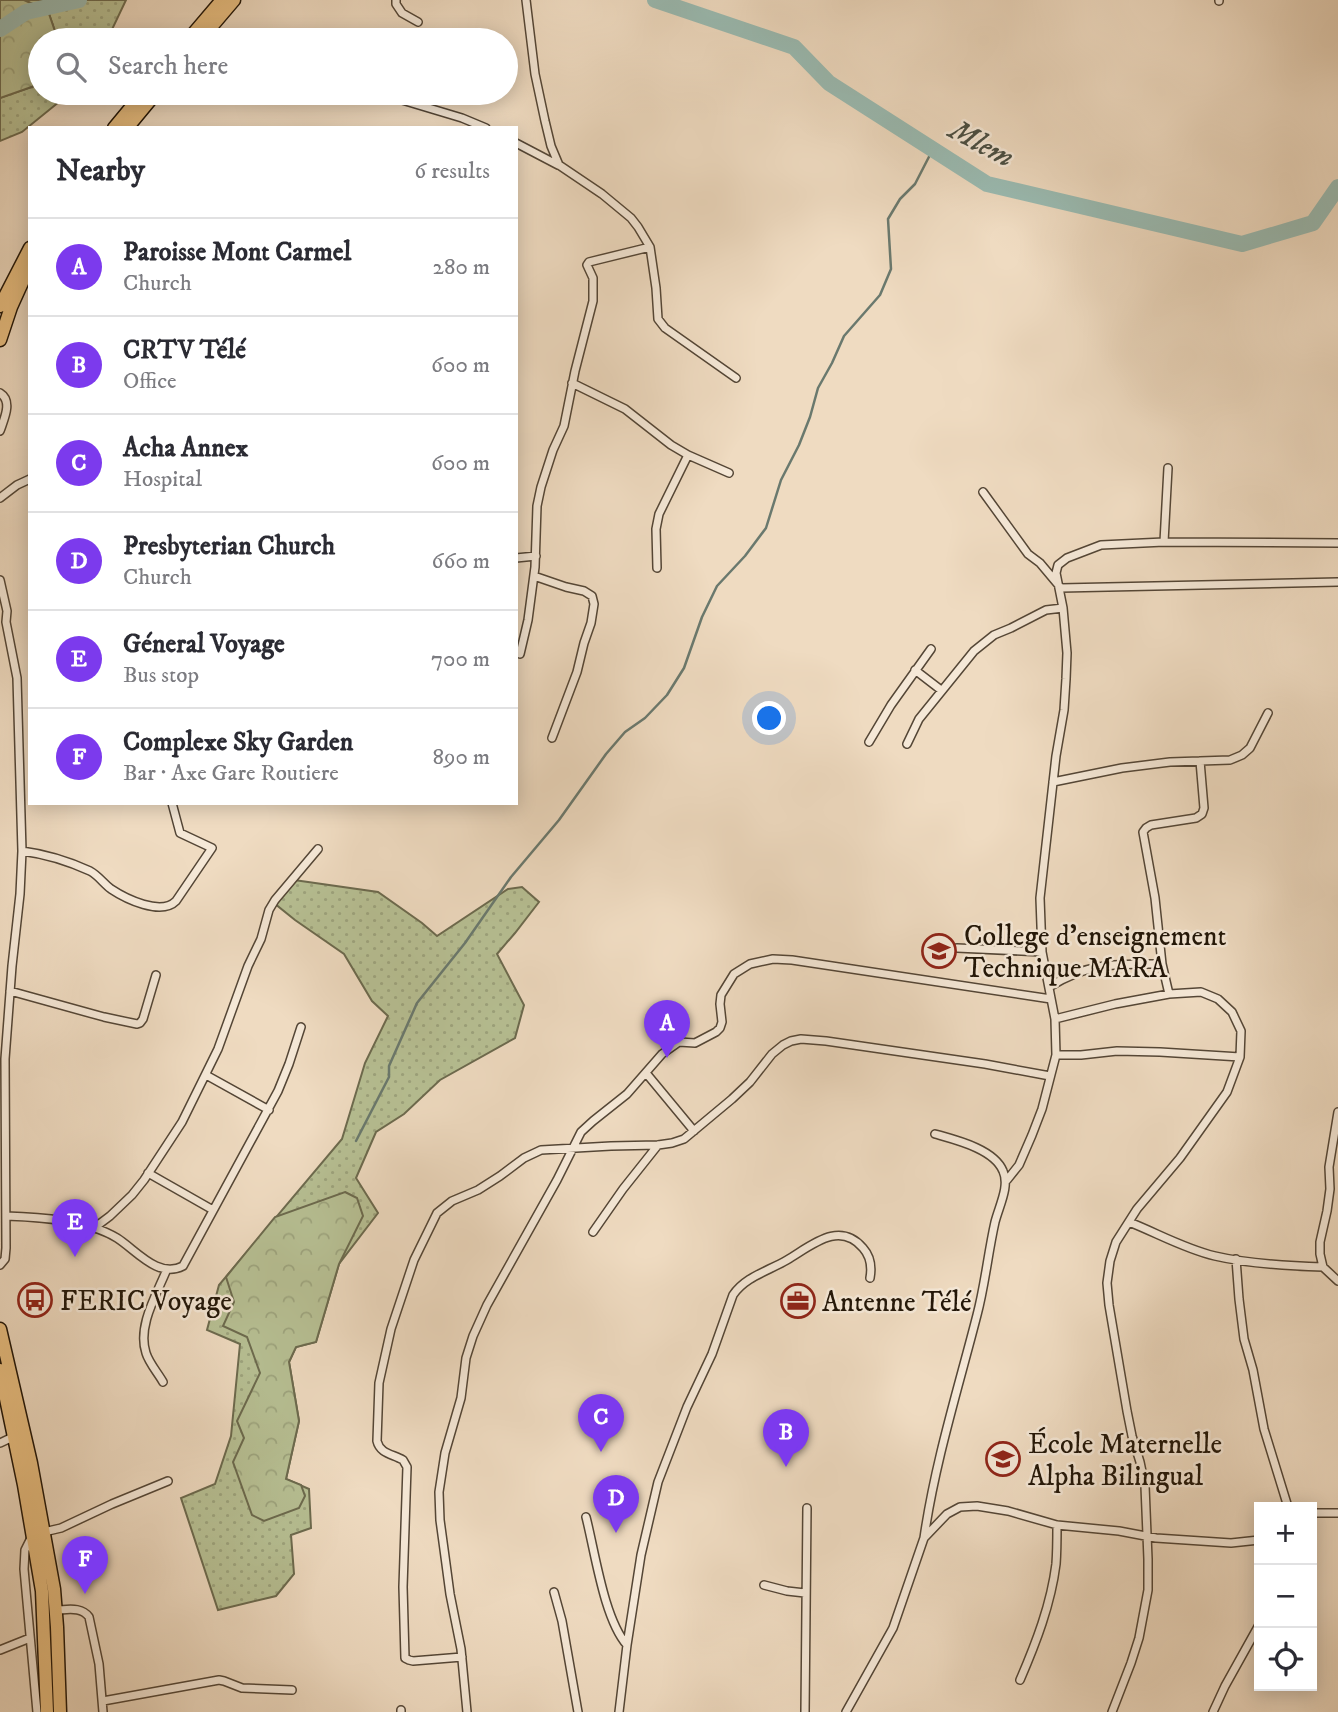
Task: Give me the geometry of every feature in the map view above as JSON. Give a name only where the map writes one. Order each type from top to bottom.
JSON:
[{"type":"highway","points":[[198,28],[222,0]]},
{"type":"highway","points":[[210,28],[234,0]]},
{"type":"highway","points":[[116,126],[133,105]]},
{"type":"highway","points":[[129,126],[146,105]]},
{"type":"highway","points":[[0,306],[28,252]]},
{"type":"highway","points":[[0,340],[28,269]]},
{"type":"highway","points":[[0,1329],[38,1534],[54,1589],[50,1611],[47,1712]]},
{"type":"highway","points":[[0,1370],[19,1435]]},
{"type":"highway","points":[[50,1611],[60,1712]]},
{"type":"street","points":[[396,0],[401,12],[418,22]]},
{"type":"street","points":[[526,0],[535,74],[545,121],[559,165]]},
{"type":"street","points":[[419,105],[481,126]]},
{"type":"street","points":[[518,144],[584,181],[631,219],[650,247],[658,319],[665,328],[736,378]]},
{"type":"street","points":[[520,654],[534,576],[541,487],[564,426],[593,302],[593,278],[587,265],[589,261],[650,247]]},
{"type":"street","points":[[572,383],[625,409],[688,455],[729,473]]},
{"type":"street","points":[[0,393],[5,395],[7,400],[0,431]]},
{"type":"street","points":[[657,568],[656,529],[659,514],[688,455]]},
{"type":"street","points":[[1164,542],[1168,468]]},
{"type":"street","points":[[0,498],[28,480]]},
{"type":"street","points":[[984,492],[1027,554],[1040,563],[1060,588]]},
{"type":"street","points":[[846,1712],[893,1628],[924,1538],[934,1477],[977,1315],[995,1223],[1007,1180],[1025,1152],[1042,1109],[1056,1055],[1055,1019],[1042,952],[1040,898],[1053,782],[1065,710],[1067,653],[1063,608],[1056,573],[1058,565],[1068,558],[1101,545],[1164,542],[1338,543]]},
{"type":"street","points":[[518,558],[536,556]]},
{"type":"street","points":[[534,576],[584,591],[592,596],[594,604],[577,672],[552,738]]},
{"type":"street","points":[[0,580],[7,611],[3,618],[17,678],[22,851],[5,1059],[6,1255],[0,1265]]},
{"type":"street","points":[[1060,588],[1338,582]]},
{"type":"street","points":[[907,744],[919,719],[974,651],[994,635],[1046,610],[1063,608]]},
{"type":"street","points":[[869,742],[931,649]]},
{"type":"street","points":[[915,670],[941,690]]},
{"type":"street","points":[[1053,782],[1122,768],[1230,760],[1250,748],[1268,713]]},
{"type":"street","points":[[1168,994],[1156,898],[1143,832],[1151,825],[1196,818],[1202,814],[1204,808],[1200,761]]},
{"type":"street","points":[[22,851],[57,858],[91,872],[110,888],[140,903],[151,907],[169,907],[176,901],[212,848],[180,833],[173,805]]},
{"type":"street","points":[[94,1228],[121,1207],[148,1173],[182,1122],[221,1040],[248,966],[261,939],[269,910],[318,849]]},
{"type":"street","points":[[957,948],[1042,952]]},
{"type":"street","points":[[467,1712],[462,1657],[440,1520],[439,1492],[445,1453],[461,1398],[466,1358],[473,1336],[487,1304],[581,1132],[626,1094],[662,1054],[679,1042],[695,1043],[716,1032],[722,1022],[721,995],[734,974],[750,964],[773,959],[834,966],[1051,999]]},
{"type":"street","points":[[1049,987],[1066,976],[1087,969],[1117,964],[1163,964]]},
{"type":"street","points":[[10,991],[134,1024],[143,1019],[156,975]]},
{"type":"street","points":[[1055,1019],[1168,994],[1201,992],[1218,999],[1232,1012],[1241,1031],[1240,1058],[1227,1092],[1180,1158],[1137,1209],[1116,1242],[1110,1261],[1107,1283],[1113,1333],[1126,1411],[1145,1486],[1148,1590],[1131,1663],[1112,1712]]},
{"type":"street","points":[[5,1216],[56,1220],[94,1228],[118,1239],[144,1259],[167,1269],[183,1266],[269,1110],[289,1064],[300,1027]]},
{"type":"street","points":[[462,1657],[409,1660],[404,1654],[403,1555],[407,1467],[401,1458],[382,1451],[377,1441],[379,1383],[391,1329],[414,1259],[437,1213],[452,1201],[500,1177],[524,1157],[541,1150],[658,1145],[684,1139],[732,1099],[772,1054],[791,1041],[826,1041],[1050,1076]]},
{"type":"street","points":[[1056,1055],[1117,1051],[1240,1058]]},
{"type":"street","points":[[646,1073],[694,1131]]},
{"type":"street","points":[[206,1075],[269,1110]]},
{"type":"street","points":[[1338,1112],[1320,1254],[1323,1267],[1338,1281]]},
{"type":"street","points":[[935,1134],[990,1155],[999,1163],[1007,1180]]},
{"type":"street","points":[[593,1231],[658,1145]]},
{"type":"street","points":[[148,1173],[213,1210]]},
{"type":"street","points":[[1129,1222],[1214,1256],[1292,1266],[1323,1267]]},
{"type":"street","points":[[619,1712],[642,1555],[658,1482],[712,1354],[733,1295],[738,1287],[753,1277],[786,1261],[821,1239],[832,1236],[841,1235],[858,1242],[867,1253],[872,1266],[870,1278]]},
{"type":"street","points":[[1236,1259],[1244,1339],[1264,1429],[1286,1502]]},
{"type":"street","points":[[163,1382],[146,1354],[144,1342],[153,1301],[167,1269]]},
{"type":"street","points":[[0,1443],[19,1435]]},
{"type":"street","points":[[37,1712],[24,1569],[25,1550],[38,1534],[61,1528],[168,1481]]},
{"type":"street","points":[[924,1538],[947,1514],[960,1507],[976,1506],[1008,1511],[1057,1525],[1106,1529],[1147,1537],[1231,1543],[1254,1540]]},
{"type":"street","points":[[804,1712],[807,1508]]},
{"type":"street","points":[[1317,1513],[1338,1513]]},
{"type":"street","points":[[586,1517],[605,1595],[619,1633],[627,1645]]},
{"type":"street","points":[[1020,1680],[1047,1607],[1056,1564],[1057,1525]]},
{"type":"street","points":[[765,1585],[805,1593]]},
{"type":"street","points":[[554,1592],[562,1621],[578,1712]]},
{"type":"street","points":[[50,1611],[79,1609],[89,1616],[99,1664],[103,1712]]},
{"type":"street","points":[[1213,1712],[1257,1628]]},
{"type":"street","points":[[0,1650],[30,1638]]},
{"type":"street","points":[[103,1701],[219,1680],[242,1688],[292,1690]]},
{"type":"green space","points":[[0,0],[24,0],[48,11],[54,28],[28,28],[28,88],[0,98]]},
{"type":"green space","points":[[24,0],[126,0],[113,28],[54,28],[48,11]]},
{"type":"green space","points":[[28,88],[28,105],[55,105],[22,132],[0,141],[0,98]]},
{"type":"green space","points":[[294,880],[378,892],[437,936],[508,889],[522,887],[539,902],[497,954],[524,1005],[515,1038],[440,1080],[404,1114],[376,1132],[356,1178],[378,1213],[339,1264],[316,1342],[296,1347],[289,1362],[299,1421],[286,1479],[309,1489],[311,1528],[291,1535],[294,1574],[276,1596],[218,1610],[181,1498],[215,1484],[231,1436],[240,1344],[207,1330],[219,1285],[342,1139],[365,1063],[388,1016],[372,1001],[344,954],[274,903]]},
{"type":"green space","points":[[345,1192],[357,1198],[363,1216],[339,1264],[316,1342],[296,1347],[289,1362],[299,1421],[286,1479],[301,1485],[305,1496],[299,1508],[264,1521],[252,1515],[233,1462],[244,1438],[237,1421],[260,1373],[247,1337],[223,1326],[234,1302],[226,1277],[275,1217]]},
{"type":"waterway","name":"Mlem","points":[[0,29],[26,12],[79,0]]},
{"type":"waterway","name":"Mlem","points":[[655,0],[794,47],[829,83],[987,184],[1242,244],[1313,223],[1338,187]]},
{"type":"waterway","points":[[356,1141],[389,1077],[389,1066],[417,1003],[465,943],[511,877],[559,820],[606,754],[625,732],[645,718],[667,695],[684,668],[702,617],[717,586],[766,528],[781,480],[799,445],[818,388],[844,336],[880,295],[891,269],[888,219],[900,199],[915,184],[933,149]]},
{"type":"place","name":"College d'enseignement Technique MARA","points":[[939,951]]},
{"type":"place","name":"Paroisse Mont Carmel","points":[[667,1058]]},
{"type":"place","name":"Géneral Voyage","points":[[75,1257]]},
{"type":"place","name":"FERIC Voyage","points":[[35,1300]]},
{"type":"place","name":"Antenne Télé","points":[[798,1301]]},
{"type":"place","name":"Acha Annex","points":[[601,1452]]},
{"type":"place","name":"École Maternelle Alpha Bilingual","points":[[1003,1459]]},
{"type":"place","name":"CRTV Télé","points":[[786,1467]]},
{"type":"place","name":"Presbyterian Church","points":[[616,1533]]},
{"type":"place","name":"Complexe Sky Garden","points":[[85,1594]]}]
